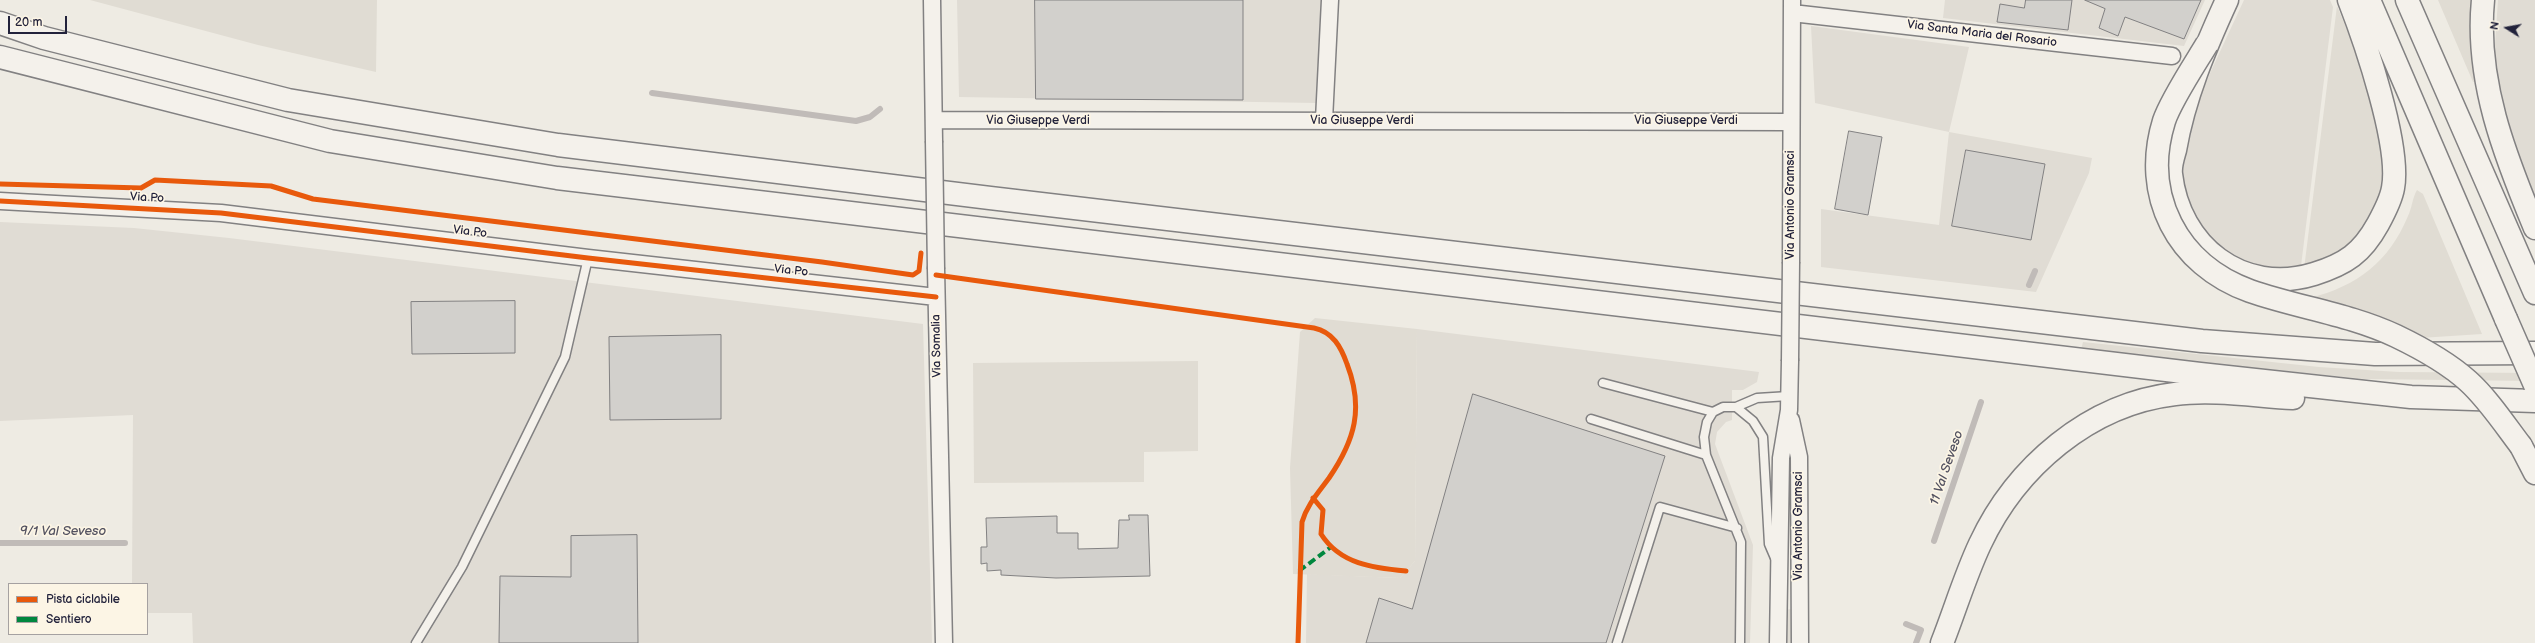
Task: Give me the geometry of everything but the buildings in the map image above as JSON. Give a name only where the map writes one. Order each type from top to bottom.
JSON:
[{"type":"highway","points":[[2227,0],[2207,44],[2165,119],[2159,145],[2156,170],[2162,203],[2179,237],[2195,258],[2219,278],[2250,291],[2359,320],[2397,336],[2451,368],[2469,382],[2496,413],[2522,446],[2535,473]]},
{"type":"highway","points":[[2207,44],[2179,127],[2171,172],[2175,199],[2187,227],[2206,249],[2227,266],[2248,274],[2280,280],[2330,269],[2352,258],[2368,242],[2383,215],[2393,188],[2393,159],[2388,127],[2360,29],[2349,0]]},
{"type":"highway","points":[[2369,0],[2535,385]]},
{"type":"highway","points":[[2407,0],[2535,293]]},
{"type":"highway","points":[[2483,0],[2484,53],[2492,106],[2500,140],[2535,228]]},
{"type":"highway","points":[[0,23],[44,38],[288,100],[558,145],[1021,202],[2194,340],[2375,354],[2535,353]]},
{"type":"highway","points":[[0,58],[330,141],[557,178],[1004,230],[1794,327],[2374,393],[2464,400],[2535,402]]},
{"type":"highway","points":[[1942,643],[1980,544],[2003,506],[2026,473],[2058,444],[2090,422],[2127,405],[2176,393],[2302,398],[2374,393]]},
{"type":"street","name":"Via Somalia","points":[[932,0],[936,297],[944,643]]},
{"type":"street","points":[[1324,120],[1330,0]]},
{"type":"street","name":"Via Santa Maria del Rosario","points":[[1792,6],[2172,56]]},
{"type":"street","name":"Via Antonio Gramsci","points":[[1778,643],[1778,567],[1782,526],[1781,458],[1789,403],[1790,361],[1790,122],[1792,6]]},
{"type":"street","name":"Via Giuseppe Verdi","points":[[934,120],[1790,122]]},
{"type":"street","name":"Via Po","points":[[0,201],[221,213],[588,258],[936,297]]},
{"type":"street","name":"Via Antonio Gramsci","points":[[1789,403],[1799,457],[1800,643]]},
{"type":"lane","points":[[416,643],[462,567],[565,357],[588,258]]},
{"type":"lane","points":[[1603,383],[1713,412]]},
{"type":"lane","points":[[1740,643],[1741,542],[1737,528],[1706,455],[1704,437],[1707,422],[1713,412],[1723,407],[1736,407],[1757,398],[1789,403]]},
{"type":"lane","points":[[1736,407],[1753,421],[1763,437],[1769,544],[1778,567]]},
{"type":"lane","points":[[1592,419],[1706,455]]},
{"type":"lane","points":[[1617,643],[1660,507],[1737,528]]},
{"type":"shaded area","points":[[90,0],[377,0],[376,72],[258,45]]},
{"type":"shaded area","points":[[957,0],[1321,0],[1316,103],[959,97]]},
{"type":"shaded area","points":[[1945,0],[2205,0],[2184,46],[1943,18]]},
{"type":"shaded area","points":[[2244,0],[2330,0],[2333,7],[2301,266],[2274,272],[2235,261],[2201,238],[2180,200],[2177,158],[2185,127]]},
{"type":"shaded area","points":[[2438,0],[2474,0],[2477,81],[2473,82]]},
{"type":"shaded area","points":[[2498,0],[2535,0],[2535,211],[2505,119],[2494,59]]},
{"type":"shaded area","points":[[2337,6],[2390,132],[2396,157],[2366,244],[2303,277]]},
{"type":"shaded area","points":[[1811,26],[1969,47],[1949,132],[1815,103]]},
{"type":"shaded area","points":[[1949,132],[2092,158],[2089,173],[2036,292],[1821,267],[1821,209],[1939,225]]},
{"type":"shaded area","points":[[2417,190],[2423,194],[2482,334],[2420,338],[2361,311],[2310,298],[2342,287],[2357,279],[2370,270],[2381,259],[2391,247],[2400,232],[2409,213]]},
{"type":"shaded area","points":[[0,222],[134,228],[229,238],[923,324],[932,643],[193,643],[192,613],[148,613],[148,583],[132,583],[133,415],[0,421]]},
{"type":"shaded area","points":[[1315,318],[1417,329],[1415,561],[1400,578],[1293,574],[1290,468],[1300,332]]},
{"type":"shaded area","points":[[1417,329],[1759,372],[1757,382],[1743,390],[1732,390],[1732,420],[1726,422],[1717,432],[1715,444],[1753,545],[1750,643],[1306,643],[1307,574],[1400,578],[1415,561]]},
{"type":"shaded area","points":[[2083,342],[2319,367],[2399,372],[2535,373],[2535,381],[2364,379],[2081,350]]},
{"type":"shaded area","points":[[1198,361],[1198,451],[1144,452],[1144,482],[974,483],[973,363]]},
{"type":"shaded area","points":[[1791,609],[1791,643],[1786,643],[1786,610]]},
{"type":"waterway","points":[[652,93],[856,121],[870,117],[880,109]]},
{"type":"waterway","points":[[2029,285],[2035,271]]},
{"type":"waterway","name":"11 Val Seveso","points":[[1934,541],[1981,402]]},
{"type":"waterway","name":"9/1 Val Seveso","points":[[0,543],[125,543]]},
{"type":"waterway","name":"11 Val Seveso","points":[[1906,624],[1921,630],[1916,643]]},
{"type":"marked path","points":[[1299,571],[1331,547]]},
{"type":"cycle path","points":[[0,184],[141,188],[155,180],[271,186],[313,199],[822,262],[913,275],[919,271],[921,253]]},
{"type":"cycle path","points":[[0,201],[221,213],[588,258],[936,297]]},
{"type":"cycle path","points":[[936,275],[1314,328],[1326,333],[1335,341],[1342,352],[1352,380],[1356,409],[1351,437],[1345,450],[1338,464],[1310,505],[1302,522],[1298,643]]},
{"type":"cycle path","points":[[1313,498],[1323,510],[1321,534],[1338,552],[1358,563],[1406,571]]}]
